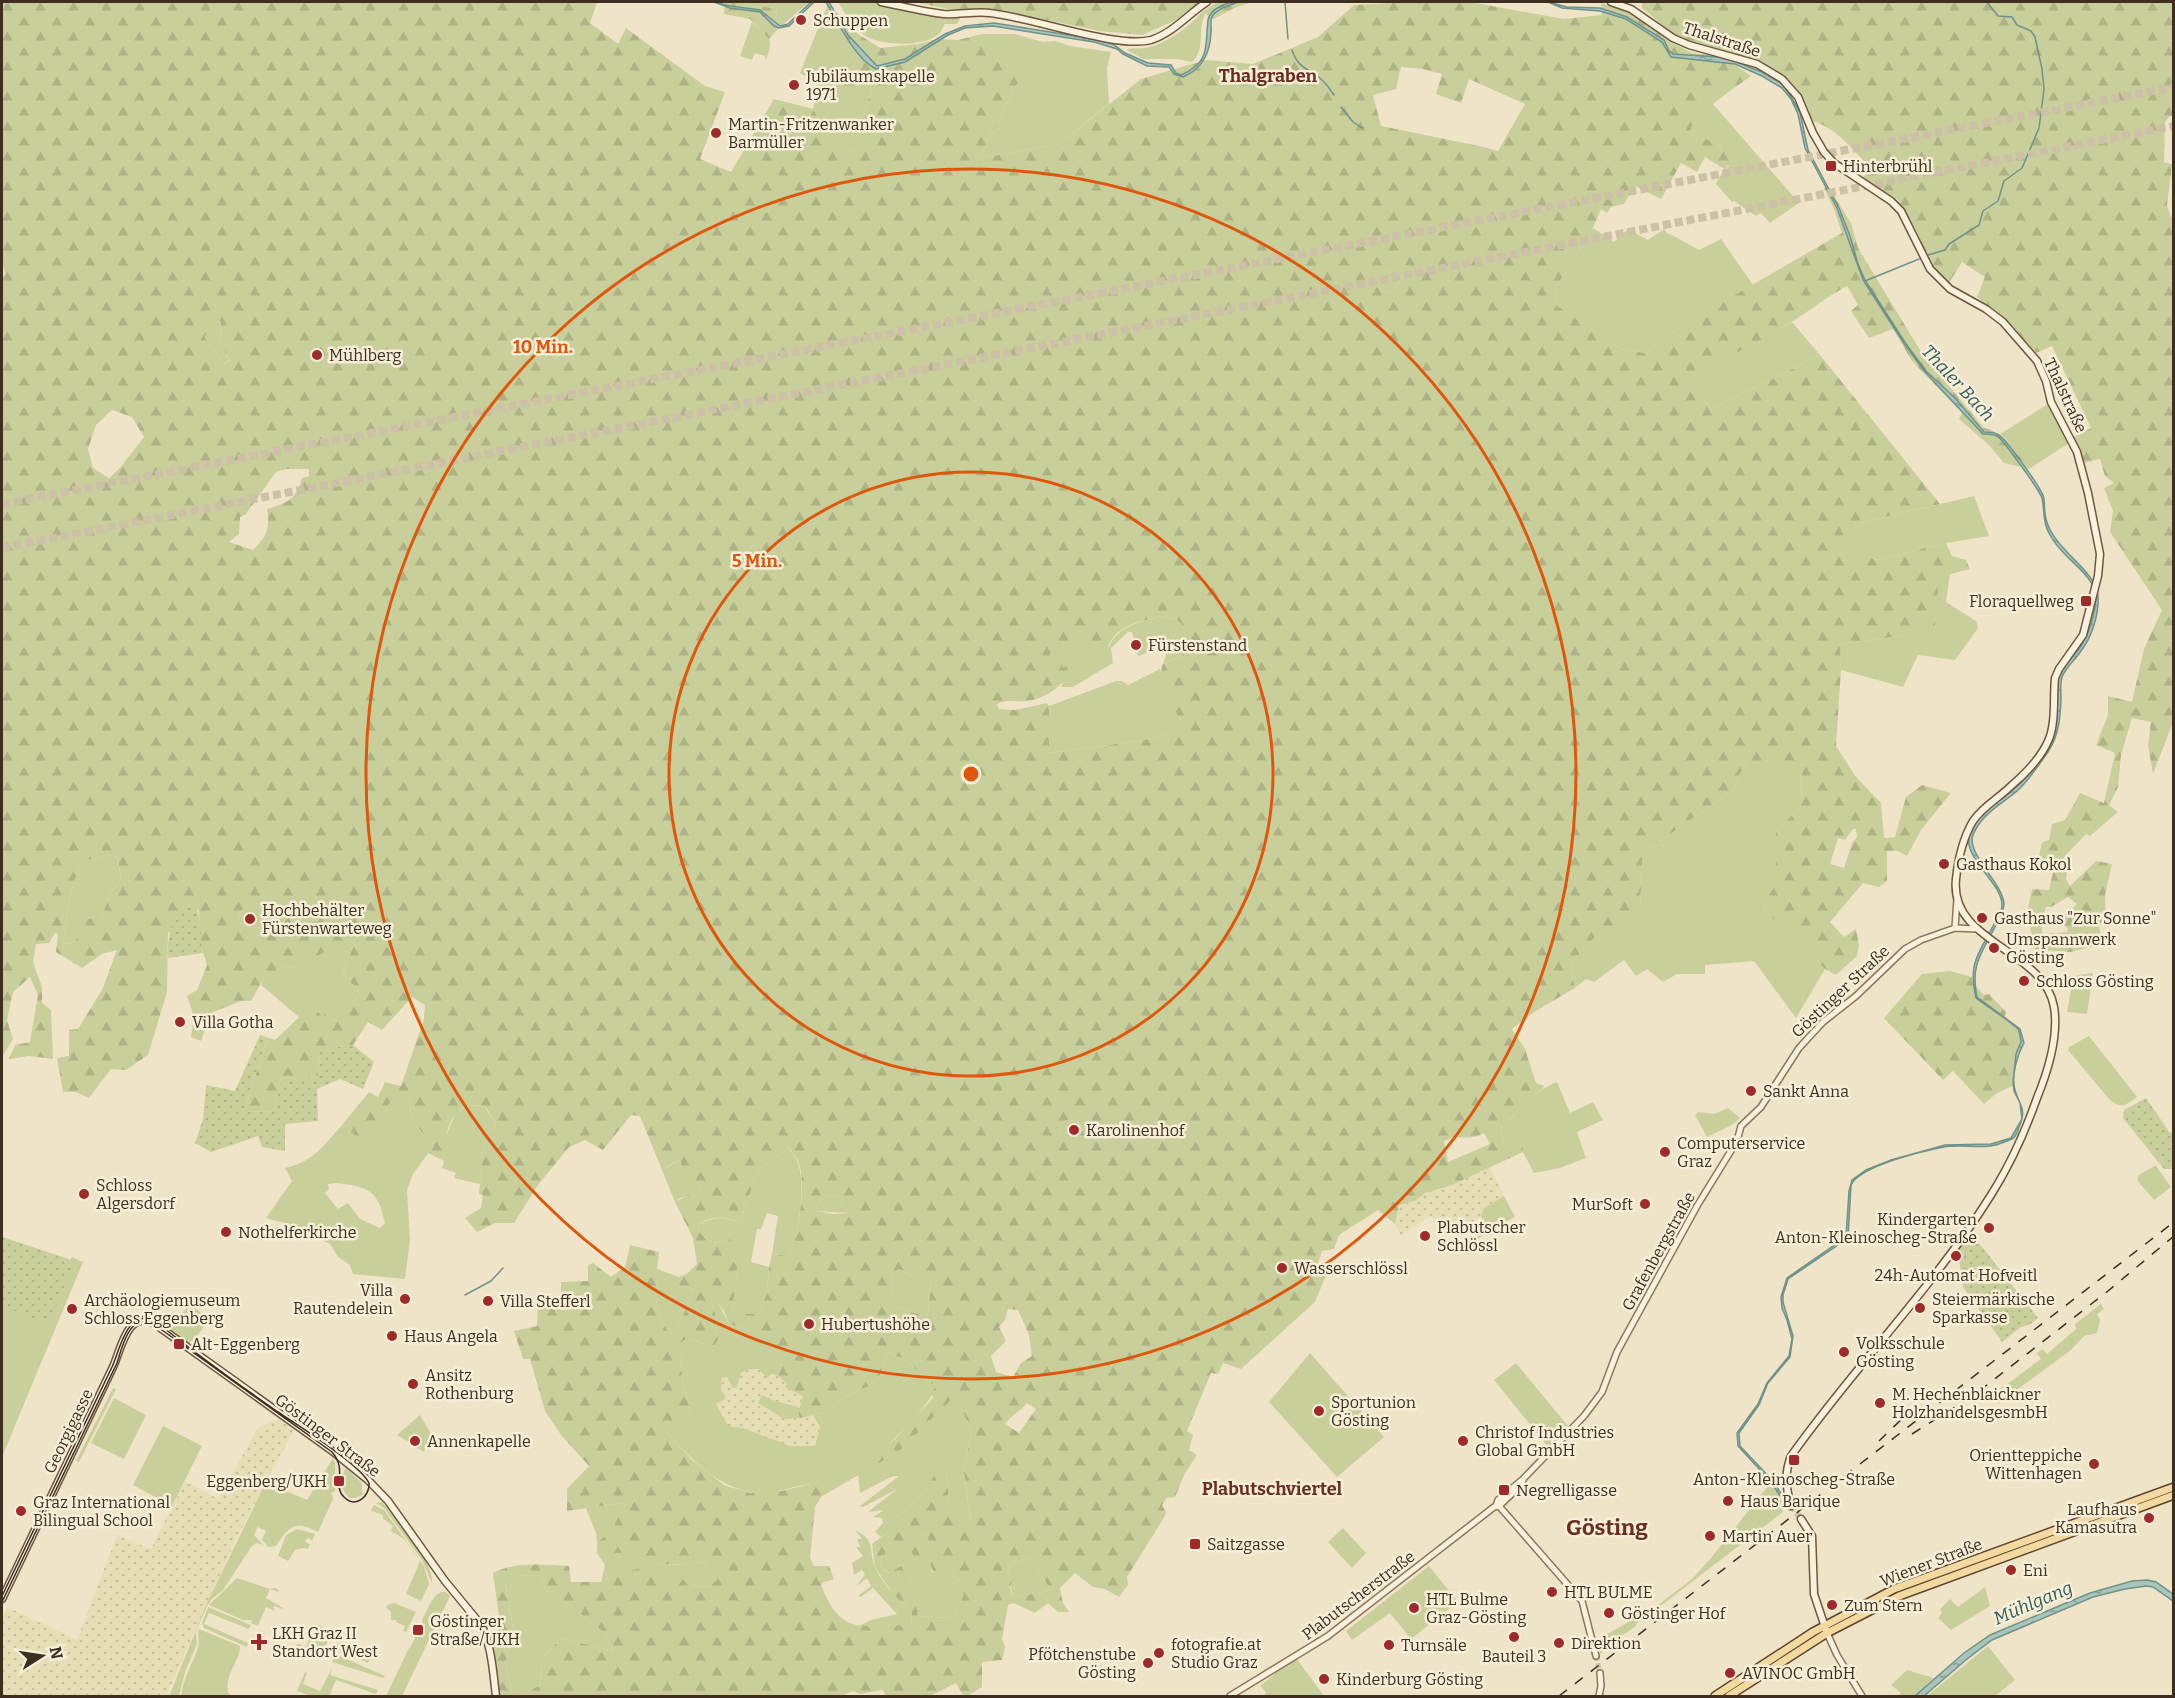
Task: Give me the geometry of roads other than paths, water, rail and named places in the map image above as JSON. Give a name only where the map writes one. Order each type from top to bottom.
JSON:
[{"type":"main road","points":[[881,2],[946,14],[987,12],[1127,41],[1150,40],[1159,36],[1207,2]]},
{"type":"main road","name":"Thalstraße","points":[[1611,2],[1631,9],[1673,38],[1689,45],[1757,64],[1782,79],[1798,97],[1813,133],[1824,152],[1834,163],[1891,201],[1900,211],[1930,269],[1950,289],[1986,309],[2003,322],[2037,361],[2046,381],[2051,402],[2077,452],[2100,554],[2094,593],[2083,635],[2055,678],[2049,738],[2021,776],[1974,819],[1965,837],[1958,864],[1957,899]]},
{"type":"main road","points":[[1791,1506],[1786,1480],[1787,1465],[1797,1447],[1954,1247],[1990,1197],[2011,1160],[2033,1111],[2049,1061],[2054,1016],[2052,999],[2046,986],[2032,970],[1977,929],[1964,913],[1957,899]]},
{"type":"main road","name":"Georgigasse","points":[[2,1599],[113,1367],[128,1329],[138,1321],[151,1321]]},
{"type":"main road","name":"Göstinger Straße","points":[[151,1321],[331,1450],[383,1494],[482,1626],[492,1656],[496,1696]]},
{"type":"main road","name":"Wiener Straße","points":[[1715,1696],[1871,1600],[1916,1580],[2174,1487]]},
{"type":"main road","name":"Wiener Straße","points":[[1729,1696],[1825,1629],[1920,1587],[2174,1495]]},
{"type":"main road","points":[[1801,1519],[1812,1536],[1814,1594],[1825,1629]]},
{"type":"street","points":[[1955,928],[1957,899]]},
{"type":"street","name":"Göstinger Straße","points":[[1741,1126],[1761,1107],[1791,1058],[1823,1022],[1856,996],[1905,949],[1921,940],[1955,928],[1977,929]]},
{"type":"street","name":"Grafenbergstraße","points":[[1602,1392],[1617,1352],[1697,1206],[1737,1141],[1741,1126]]},
{"type":"street","name":"Plabutscherstraße","points":[[1230,1696],[1328,1636],[1498,1506],[1498,1500],[1522,1480],[1584,1416],[1602,1392]]},
{"type":"street","points":[[1498,1506],[1582,1601],[1596,1656]]},
{"type":"street","points":[[1825,1629],[1837,1655],[1862,1696]]},
{"type":"street","points":[[1599,1696],[1600,1673]]},
{"type":"water","points":[[714,2],[760,10],[780,26],[788,24],[811,2],[814,2],[789,26],[779,28],[760,12],[730,8]]},
{"type":"water","points":[[826,2],[829,2],[848,35],[877,66],[905,59],[945,34],[965,26],[994,23],[1113,44],[1125,53],[1148,63],[1171,65],[1176,73],[1181,75],[1191,70],[1202,59],[1205,52],[1208,20],[1212,12],[1229,3],[1238,2],[1213,15],[1207,54],[1195,70],[1183,77],[1174,74],[1169,67],[1147,66],[1117,49],[1094,42],[993,26],[965,28],[948,35],[905,62],[876,69],[854,49]]},
{"type":"water","points":[[1548,2],[1567,7],[1600,8],[1627,17],[1664,40],[1673,54],[1718,57],[1734,61],[1762,72],[1784,85],[1800,112],[1808,150],[1839,208],[1865,280],[1926,371],[1956,399],[1984,432],[1997,434],[2014,453],[2043,495],[2048,525],[2054,537],[2089,576],[2095,586],[2098,603],[2094,625],[2085,645],[2062,677],[2059,724],[2052,745],[2024,784],[1981,821],[1973,835],[1972,843],[1979,860],[1998,887],[2004,904],[1976,967],[1975,986],[1977,997],[2020,1029],[2024,1043],[2014,1072],[2016,1054],[2021,1042],[2018,1029],[1976,998],[1973,976],[1974,967],[2002,905],[1996,888],[1972,853],[1969,836],[1982,814],[2020,784],[2046,750],[2056,723],[2059,675],[2079,649],[2089,631],[2096,598],[2095,591],[2088,578],[2052,538],[2045,524],[2042,498],[2013,455],[1997,436],[1983,434],[1925,372],[1905,345],[1863,280],[1837,208],[1805,148],[1798,114],[1791,99],[1782,88],[1735,64],[1671,57],[1662,42],[1626,19],[1600,11],[1562,8]]},
{"type":"water","points":[[2014,1073],[2015,1090],[2020,1102],[2014,1091]]},
{"type":"water","points":[[2022,1120],[2015,1137],[1993,1146],[1950,1146],[1922,1152],[1893,1160],[1857,1178],[1851,1185],[1848,1238],[1788,1279],[1783,1302],[1793,1336],[1790,1357],[1768,1383],[1759,1405],[1739,1433],[1740,1446],[1773,1481],[1782,1495],[1780,1496],[1771,1482],[1738,1446],[1737,1433],[1758,1404],[1767,1383],[1789,1356],[1792,1339],[1782,1308],[1781,1297],[1787,1278],[1846,1237],[1849,1191],[1852,1180],[1866,1170],[1891,1160],[1945,1145],[1991,1144],[2011,1138]]},
{"type":"water","name":"Mühlgang","points":[[2132,1581],[2156,1582],[2173,1594],[2173,1601],[2153,1587],[2146,1586],[2093,1597],[1992,1640],[1924,1696],[1915,1696],[1964,1653],[1990,1635],[2090,1593]]},
{"type":"waterway","points":[[1285,2],[1288,39]]},
{"type":"waterway","points":[[1928,255],[1945,250],[1949,244],[1979,225],[1983,211],[1998,201],[2004,181],[2022,168],[2039,128],[2044,89],[2035,37],[2031,31],[2017,25],[2012,17],[1998,16],[1987,2]]},
{"type":"waterway","points":[[1292,50],[1301,65],[1318,76],[1334,95]]},
{"type":"waterway","points":[[1341,107],[1353,122],[1362,128]]},
{"type":"waterway","points":[[1865,281],[1919,259]]},
{"type":"waterway","points":[[465,1295],[491,1281],[503,1268]]},
{"type":"tunnel","points":[[2,504],[2174,87]]},
{"type":"tunnel","points":[[2,548],[2174,126]]},
{"type":"tunnel","points":[[1791,1506],[1801,1519]]},
{"type":"tunnel","points":[[1596,1656],[1600,1673]]},
{"type":"tram line","points":[[2,1596],[112,1367],[127,1330],[140,1319],[148,1319],[159,1324],[233,1380],[342,1456],[369,1483],[369,1488],[361,1499],[353,1502],[344,1497],[339,1488],[339,1465],[332,1452],[155,1325],[146,1322],[139,1323],[128,1332],[117,1363],[2,1602]]},
{"type":"railway","points":[[1559,1696],[2174,1222]]},
{"type":"railway","points":[[1912,1434],[1974,1395],[2108,1291],[2174,1236]]},
{"type":"railway","points":[[1879,1441],[1932,1393]]},
{"type":"place","name":"Schuppen","points":[[801,20]]},
{"type":"place","name":"Jubiläumskapelle 1971","points":[[794,85]]},
{"type":"place","name":"Martin-Fritzenwanker Barmüller","points":[[716,133]]},
{"type":"place","name":"Hinterbrühl","points":[[1831,166]]},
{"type":"place","name":"Mühlberg","points":[[317,355]]},
{"type":"place","name":"Floraquellweg","points":[[2086,601]]},
{"type":"place","name":"Fürstenstand","points":[[1136,645]]},
{"type":"place","name":"Gasthaus Kokol","points":[[1944,864]]},
{"type":"place","name":"Gasthaus \"Zur Sonne\"","points":[[1982,918]]},
{"type":"place","name":"Hochbehälter Fürstenwarteweg","points":[[250,919]]},
{"type":"place","name":"Umspannwerk Gösting","points":[[1994,948]]},
{"type":"place","name":"Schloss Gösting","points":[[2024,981]]},
{"type":"place","name":"Villa Gotha","points":[[180,1022]]},
{"type":"place","name":"Sankt Anna","points":[[1751,1091]]},
{"type":"place","name":"Karolinenhof","points":[[1074,1130]]},
{"type":"place","name":"Computerservice Graz","points":[[1665,1152]]},
{"type":"place","name":"Schloss Algersdorf","points":[[84,1194]]},
{"type":"place","name":"MurSoft","points":[[1645,1204]]},
{"type":"place","name":"Kindergarten Anton-Kleinoscheg-Straße","points":[[1989,1228]]},
{"type":"place","name":"Nothelferkirche","points":[[226,1232]]},
{"type":"place","name":"Plabutscher Schlössl","points":[[1425,1236]]},
{"type":"place","name":"24h-Automat Hofveitl","points":[[1956,1256]]},
{"type":"place","name":"Wasserschlössl","points":[[1282,1268]]},
{"type":"place","name":"Villa Rautendelein","points":[[405,1299]]},
{"type":"place","name":"Villa Stefferl","points":[[488,1301]]},
{"type":"place","name":"Steiermärkische Sparkasse","points":[[1920,1308]]},
{"type":"place","name":"Archäologiemuseum Schloss Eggenberg","points":[[72,1309]]},
{"type":"place","name":"Hubertushöhe","points":[[809,1324]]},
{"type":"place","name":"Haus Angela","points":[[392,1336]]},
{"type":"place","name":"Alt-Eggenberg","points":[[179,1344]]},
{"type":"place","name":"Volksschule Gösting","points":[[1844,1352]]},
{"type":"place","name":"Ansitz Rothenburg","points":[[413,1384]]},
{"type":"place","name":"M. Hechenblaickner HolzhandelsgesmbH","points":[[1880,1403]]},
{"type":"place","name":"Sportunion Gösting","points":[[1319,1411]]},
{"type":"place","name":"Annenkapelle","points":[[415,1441]]},
{"type":"place","name":"Christof Industries Global GmbH","points":[[1463,1441]]},
{"type":"place","name":"Anton-Kleinoscheg-Straße","points":[[1794,1460]]},
{"type":"place","name":"Orientteppiche Wittenhagen","points":[[2094,1464]]},
{"type":"place","name":"Eggenberg/UKH","points":[[339,1481]]},
{"type":"place","name":"Negrelligasse","points":[[1504,1490]]},
{"type":"place","name":"Haus Barique","points":[[1728,1501]]},
{"type":"place","name":"Graz International Bilingual School","points":[[21,1511]]},
{"type":"place","name":"Laufhaus Kamasutra","points":[[2149,1518]]},
{"type":"place","name":"Martin Auer","points":[[1710,1536]]},
{"type":"place","name":"Saitzgasse","points":[[1195,1544]]},
{"type":"place","name":"Eni","points":[[2011,1570]]},
{"type":"place","name":"HTL BULME","points":[[1552,1592]]},
{"type":"place","name":"Zum Stern","points":[[1832,1605]]},
{"type":"place","name":"HTL Bulme Graz-Gösting","points":[[1414,1608]]},
{"type":"place","name":"Göstinger Hof","points":[[1609,1613]]},
{"type":"place","name":"Göstinger Straße/UKH","points":[[418,1630]]},
{"type":"place","name":"Bauteil 3","points":[[1514,1637]]},
{"type":"place","name":"LKH Graz II Standort West","points":[[259,1642]]},
{"type":"place","name":"Direktion","points":[[1559,1643]]},
{"type":"place","name":"Turnsäle","points":[[1389,1645]]},
{"type":"place","name":"fotografie.at Studio Graz","points":[[1159,1653]]},
{"type":"place","name":"Pfötchenstube Gösting","points":[[1148,1663]]},
{"type":"place","name":"AVINOC GmbH","points":[[1730,1673]]},
{"type":"place","name":"Kinderburg Gösting","points":[[1324,1679]]},
{"type":"district","name":"Thalgraben","points":[[1268,76]]},
{"type":"district","name":"Plabutschviertel","points":[[1272,1489]]},
{"type":"district","name":"Gösting","points":[[1607,1527]]},
{"type":"water label","name":"Thaler Bach","points":[[1958,383]]}]
